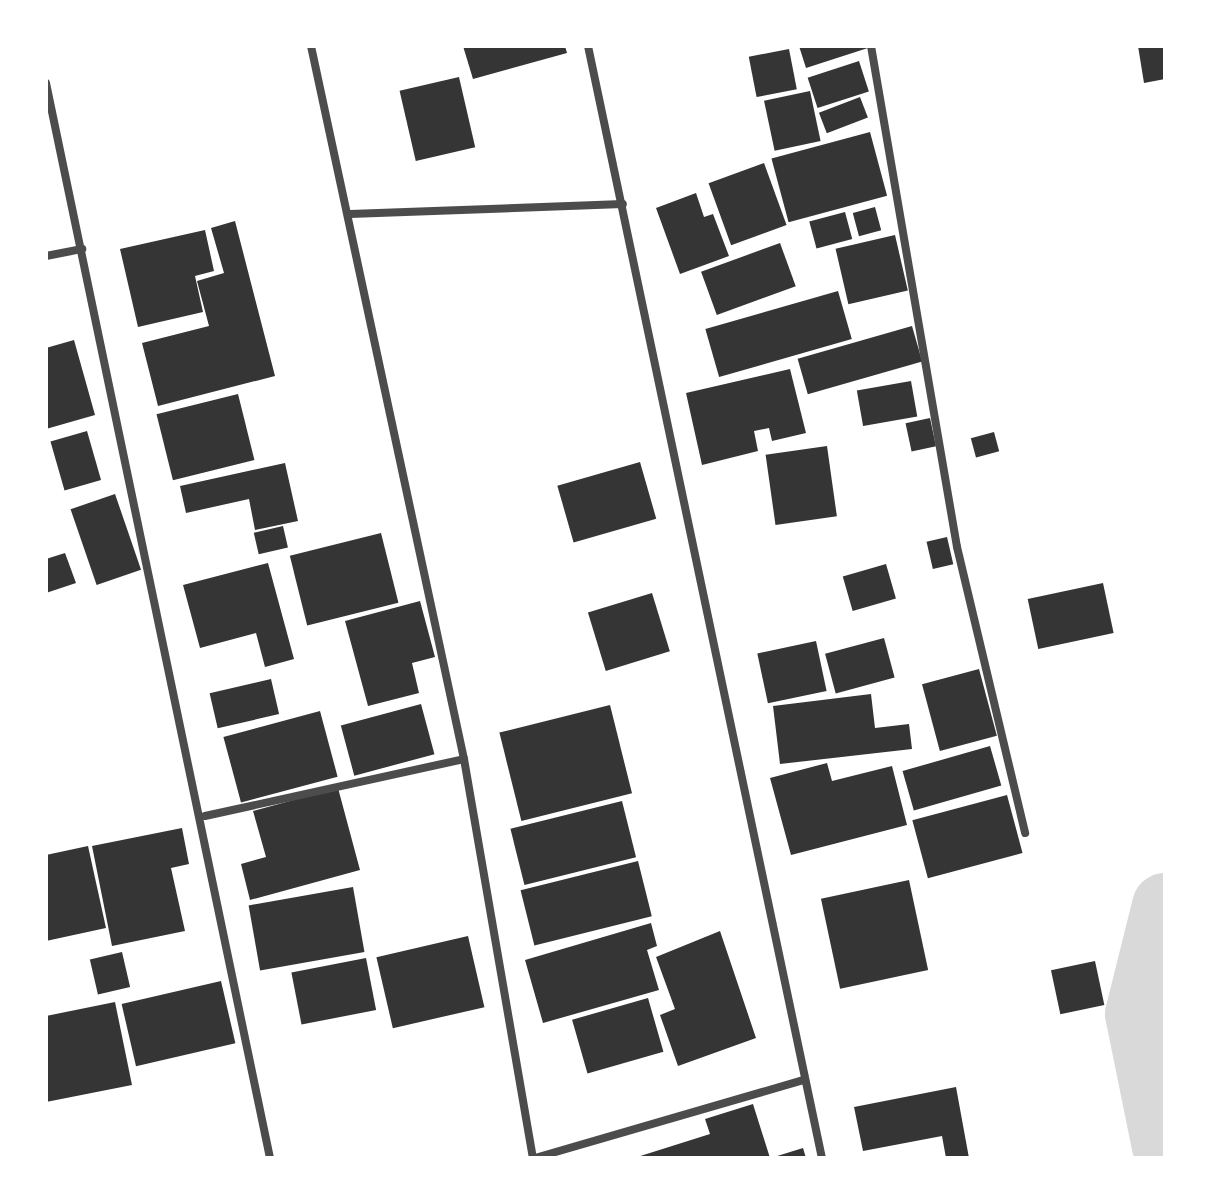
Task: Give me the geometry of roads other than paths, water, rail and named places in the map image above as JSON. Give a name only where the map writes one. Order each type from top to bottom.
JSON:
[{"type":"street","points":[[311,46],[350,214],[464,759],[534,1158],[804,1080]]},
{"type":"street","points":[[588,46],[822,1158]]},
{"type":"street","points":[[871,46],[957,547],[1025,833]]},
{"type":"street","points":[[46,83],[205,816],[270,1158]]},
{"type":"street","points":[[350,214],[623,204]]},
{"type":"street","points":[[46,256],[82,249]]},
{"type":"street","points":[[205,816],[464,759]]},
{"type":"waterway","points":[[1165,906],[1138,1014],[1165,1147]]}]
